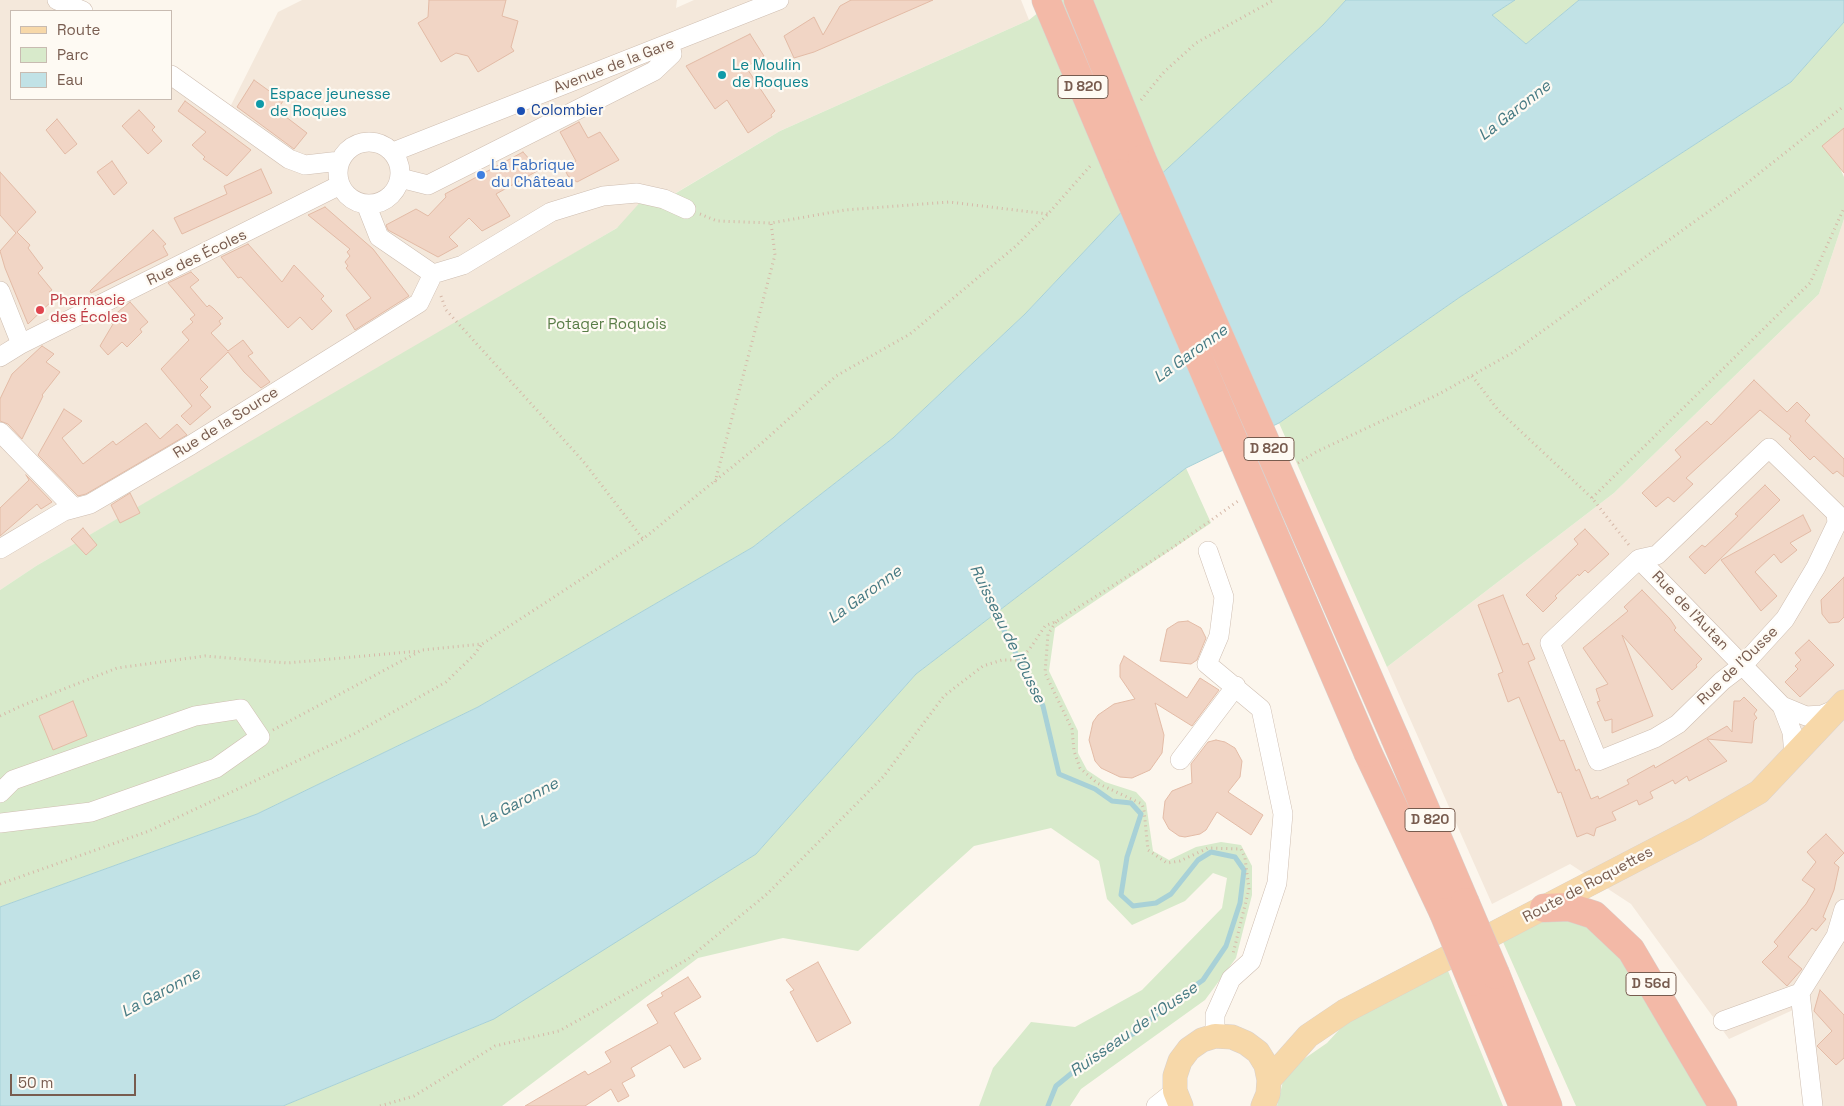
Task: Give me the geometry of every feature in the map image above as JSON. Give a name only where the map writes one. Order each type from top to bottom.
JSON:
[{"type":"highway","name":"D 820","points":[[1046,0],[1368,753],[1454,907]]},
{"type":"highway","name":"D 820","points":[[1078,0],[1142,159],[1395,738],[1454,907],[1484,978],[1548,1106]]},
{"type":"highway","name":"D 56d","points":[[1544,908],[1569,907],[1594,915],[1631,950],[1723,1106]]},
{"type":"highway","name":"D 820","points":[[1484,978],[1523,1106]]},
{"type":"main road","name":"Route de Roquettes","points":[[1269,1080],[1308,1036],[1345,1011],[1694,829],[1758,792],[1841,705]]},
{"type":"main road","points":[[1178,1099],[1175,1076],[1180,1061],[1189,1049],[1202,1040],[1215,1036],[1232,1037],[1246,1043],[1258,1052],[1266,1065],[1269,1080],[1268,1094],[1263,1106]]},
{"type":"main road","name":"Route de Roquettes","points":[[1258,1052],[1308,1036]]},
{"type":"street","points":[[57,0],[82,6]]},
{"type":"street","name":"Avenue de la Gare","points":[[393,152],[779,0]]},
{"type":"street","points":[[400,178],[428,185],[654,71],[672,54],[670,44]]},
{"type":"street","points":[[172,76],[289,159],[305,165],[340,161]]},
{"type":"street","points":[[370,141],[384,145],[393,152],[399,161],[400,178],[396,188],[389,197],[379,203],[366,204],[346,196],[340,186],[337,170],[340,161],[350,147],[370,141]]},
{"type":"street","name":"Rue des Écoles","points":[[0,357],[21,344],[340,186]]},
{"type":"street","points":[[366,204],[380,237],[433,274],[463,265],[551,212],[603,196],[636,193],[664,199],[686,209]]},
{"type":"street","name":"Rue de la Source","points":[[0,549],[64,511],[90,504],[183,450],[419,303],[433,274]]},
{"type":"street","points":[[0,292],[21,344]]},
{"type":"street","points":[[0,432],[74,508]]},
{"type":"street","name":"Rue de l'Ousse","points":[[1769,448],[1836,512],[1837,523],[1816,567],[1786,619],[1743,665],[1722,681],[1678,724],[1655,738],[1598,761],[1550,643],[1639,559],[1657,555],[1769,448]]},
{"type":"street","points":[[1208,551],[1224,597],[1219,636],[1207,664],[1236,686],[1261,709],[1283,814],[1277,882],[1251,961],[1231,978],[1215,1015],[1215,1036]]},
{"type":"street","name":"Rue de l'Autan","points":[[1639,559],[1782,706],[1792,732],[1794,755]]},
{"type":"street","points":[[1180,760],[1236,686]]},
{"type":"street","name":"Rue de l'Autan","points":[[1782,706],[1806,716],[1822,715],[1841,705]]},
{"type":"street","points":[[0,793],[14,780],[195,716],[240,709],[260,737],[216,768],[91,812],[0,823]]},
{"type":"street","points":[[1723,1021],[1800,993],[1836,936],[1844,909]]},
{"type":"street","points":[[1800,993],[1814,1106]]},
{"type":"street","points":[[1156,1106],[1178,1099]]},
{"type":"path","points":[[1136,106],[1164,72],[1196,43],[1274,0]]},
{"type":"path","points":[[1291,468],[1316,452],[1438,394],[1512,353],[1738,191],[1844,106]]},
{"type":"path","points":[[0,884],[149,832],[354,734],[446,682],[474,655],[482,644],[643,539],[714,482],[836,376],[910,334],[1016,246],[1048,214],[1093,162]]},
{"type":"path","points":[[686,209],[717,221],[771,223],[844,210],[949,202],[1048,214]]},
{"type":"path","points":[[1592,498],[1810,283],[1844,208]]},
{"type":"path","points":[[714,482],[775,255],[771,223]]},
{"type":"path","points":[[433,274],[446,310],[583,461],[643,539]]},
{"type":"path","points":[[1472,376],[1498,410],[1592,498],[1639,559]]},
{"type":"path","points":[[380,1106],[414,1096],[495,1046],[559,1031],[688,959],[767,894],[884,776],[944,696],[983,666],[1002,660],[1018,660],[1030,650],[1045,626],[1057,622],[1172,548],[1240,498]]},
{"type":"path","points":[[1057,622],[1048,634],[1045,673],[1072,729],[1074,751],[1080,768],[1097,783],[1142,804],[1148,850],[1167,864],[1180,861],[1208,848],[1240,849],[1245,858],[1249,889],[1233,950],[1231,978]]},
{"type":"path","points":[[0,716],[118,668],[205,656],[287,663],[482,644]]},
{"type":"path","points":[[260,737],[422,650]]},
{"type":"shaded area","points":[[0,0],[77,0],[84,10],[10,10],[10,100],[172,100],[172,88],[222,123],[278,12],[302,0],[677,0],[676,8],[694,0],[1021,0],[1029,20],[780,131],[457,323],[36,566],[0,590]]},
{"type":"shaded area","points":[[1844,219],[1844,1106],[1813,1106],[1793,1010],[1729,1039],[1631,904],[1570,864],[1492,904],[1387,667],[1614,493],[1819,294]]},
{"type":"green space","name":"Potager Roquois","points":[[1054,0],[1346,0],[1323,25],[1130,203],[1025,314],[893,438],[753,547],[478,707],[257,814],[0,907],[0,590],[36,566],[617,228],[644,198],[656,205],[780,131],[1029,20]]},
{"type":"green space","points":[[1515,0],[1579,0],[1526,44],[1492,15]]},
{"type":"green space","points":[[1844,22],[1844,127],[1831,148],[1844,177],[1844,219],[1819,294],[1614,493],[1387,667],[1279,423],[1460,297],[1791,82]]},
{"type":"green space","points":[[1186,468],[1211,523],[1055,628],[1049,671],[1078,731],[1078,753],[1087,770],[1105,782],[1136,792],[1146,803],[1153,851],[1169,860],[1196,847],[1221,842],[1241,845],[1252,866],[1252,895],[1236,958],[1205,1000],[1081,1089],[1070,1106],[979,1106],[993,1068],[1031,1022],[1075,1027],[1142,990],[1222,908],[1227,878],[1213,873],[1185,901],[1132,925],[1107,899],[1099,861],[1051,828],[974,846],[858,951],[783,938],[698,958],[502,1106],[283,1106],[487,1022],[756,854],[916,674]]},
{"type":"green space","points":[[1576,919],[1593,926],[1623,954],[1713,1106],[1576,1106],[1503,942],[1546,920]]},
{"type":"green space","points":[[1446,966],[1503,1106],[1277,1106],[1283,1081],[1291,1068],[1327,1043],[1350,1018]]},
{"type":"water","name":"La Garonne","points":[[1346,0],[1515,0],[1492,15],[1526,44],[1579,0],[1844,0],[1844,22],[1791,82],[1460,297],[1279,423],[1186,468],[916,674],[756,854],[494,1019],[283,1106],[0,1106],[0,907],[257,814],[478,707],[753,547],[893,438],[1025,314],[1130,203],[1323,25]]},
{"type":"building","points":[[429,0],[506,0],[502,16],[518,21],[511,47],[514,51],[478,72],[468,56],[456,53],[441,62],[418,23],[428,17]]},
{"type":"building","points":[[851,0],[933,0],[814,52],[794,58],[784,36],[814,17],[823,35],[840,6]]},
{"type":"building","name":"Le Moulin de Roques","points":[[750,34],[764,56],[746,67],[775,111],[771,115],[772,117],[748,133],[727,100],[715,109],[686,66]]},
{"type":"building","points":[[254,80],[283,101],[277,110],[307,133],[294,149],[237,107]]},
{"type":"building","points":[[185,101],[251,150],[227,176],[203,159],[205,157],[192,145],[206,132],[178,111]]},
{"type":"building","points":[[139,110],[155,127],[152,130],[162,141],[148,154],[122,126]]},
{"type":"building","points":[[57,119],[77,144],[65,154],[46,130]]},
{"type":"building","points":[[579,122],[588,138],[600,132],[619,160],[577,182],[568,176],[564,168],[576,161],[560,132]]},
{"type":"building","points":[[1844,128],[1844,173],[1822,146]]},
{"type":"building","points":[[523,152],[539,170],[496,194],[510,216],[482,231],[469,218],[449,237],[458,246],[438,257],[388,230],[386,225],[416,209],[428,216],[446,197],[445,194]]},
{"type":"building","points":[[112,161],[127,183],[114,195],[97,172]]},
{"type":"building","points":[[261,169],[272,193],[182,234],[174,218],[227,194],[224,186]]},
{"type":"building","points":[[0,172],[36,212],[17,232],[30,245],[28,248],[43,268],[38,273],[52,290],[49,292],[55,298],[28,324],[0,251],[16,233],[0,215]]},
{"type":"building","points":[[325,207],[373,249],[409,296],[355,330],[346,315],[371,298],[346,268],[348,266],[345,262],[350,256],[347,252],[350,249],[308,215]]},
{"type":"building","points":[[153,230],[166,244],[163,246],[168,255],[91,293],[90,291]]},
{"type":"building","points":[[248,244],[282,282],[294,265],[324,296],[321,299],[332,311],[312,330],[300,317],[288,328],[241,277],[238,278],[221,257]]},
{"type":"building","points":[[191,272],[199,280],[190,287],[207,307],[209,305],[223,318],[219,321],[221,324],[211,333],[228,351],[243,340],[253,353],[248,356],[270,382],[261,388],[244,372],[228,352],[200,379],[208,387],[200,395],[211,407],[190,425],[181,416],[192,406],[161,369],[189,340],[182,332],[193,322],[190,319],[195,315],[168,283]]},
{"type":"building","points":[[130,302],[148,322],[140,329],[142,332],[127,347],[122,342],[108,355],[100,346],[113,324],[107,321]]},
{"type":"building","points":[[42,346],[54,354],[46,362],[60,372],[42,395],[22,439],[8,424],[0,421],[0,399],[12,374]]},
{"type":"building","points":[[1754,380],[1787,412],[1797,402],[1810,415],[1805,421],[1844,459],[1844,477],[1837,471],[1833,474],[1814,456],[1810,460],[1789,439],[1791,436],[1760,410],[1686,478],[1693,484],[1674,502],[1668,497],[1656,507],[1642,493],[1681,457],[1675,450],[1707,421],[1711,425]]},
{"type":"building","points":[[64,409],[82,421],[62,438],[83,464],[113,441],[116,445],[146,423],[160,439],[177,424],[187,435],[86,494],[78,496],[38,455]]},
{"type":"building","points":[[26,475],[52,502],[41,509],[37,504],[0,536],[0,508],[29,480]]},
{"type":"building","points":[[1765,485],[1780,500],[1705,574],[1689,557],[1702,545],[1705,547],[1738,516],[1735,514]]},
{"type":"building","points":[[130,493],[140,513],[120,523],[111,505]]},
{"type":"building","points":[[1803,515],[1811,531],[1790,543],[1797,550],[1781,563],[1774,554],[1755,572],[1777,596],[1761,611],[1721,560]]},
{"type":"building","points":[[83,528],[97,545],[86,555],[71,539]]},
{"type":"building","points":[[1585,529],[1609,554],[1588,573],[1585,570],[1579,576],[1578,574],[1555,596],[1557,598],[1543,612],[1526,595],[1578,544],[1574,539]]},
{"type":"building","points":[[1844,577],[1844,617],[1839,622],[1829,623],[1822,614],[1821,600]]},
{"type":"building","points":[[1642,590],[1670,619],[1676,628],[1674,630],[1702,659],[1696,665],[1697,667],[1672,690],[1622,635],[1653,716],[1612,733],[1612,719],[1605,721],[1597,702],[1600,701],[1596,689],[1608,684],[1583,648],[1628,611],[1624,607]]},
{"type":"building","points":[[1503,595],[1523,645],[1528,643],[1535,659],[1528,662],[1560,741],[1564,740],[1576,771],[1579,769],[1591,799],[1598,796],[1599,799],[1629,784],[1627,780],[1654,765],[1655,768],[1727,726],[1732,732],[1734,701],[1740,701],[1744,697],[1757,710],[1754,714],[1757,718],[1754,721],[1752,743],[1707,739],[1727,761],[1689,781],[1687,776],[1675,784],[1673,780],[1650,792],[1653,798],[1639,805],[1637,800],[1612,812],[1616,820],[1596,828],[1594,836],[1587,833],[1577,837],[1561,792],[1558,793],[1519,697],[1508,702],[1498,674],[1503,672],[1478,605]]},
{"type":"building","points":[[1188,621],[1201,628],[1206,638],[1197,660],[1191,664],[1160,661],[1167,629],[1178,622]]},
{"type":"building","points":[[1809,640],[1834,665],[1800,697],[1785,682],[1798,669],[1795,666],[1801,660],[1795,653]]},
{"type":"building","points":[[1124,656],[1187,698],[1200,678],[1219,690],[1192,726],[1155,703],[1164,735],[1162,753],[1150,770],[1132,778],[1120,777],[1101,768],[1095,761],[1089,740],[1093,722],[1098,715],[1114,704],[1135,699],[1120,677],[1120,665]]},
{"type":"building","points":[[73,701],[87,736],[53,750],[39,716]]},
{"type":"building","points":[[1216,740],[1225,742],[1235,748],[1242,761],[1240,777],[1228,792],[1263,815],[1251,835],[1217,812],[1206,830],[1200,834],[1185,837],[1179,836],[1169,829],[1163,818],[1165,801],[1172,791],[1192,783],[1191,764],[1208,742]]},
{"type":"building","points":[[1826,834],[1844,853],[1834,863],[1839,867],[1834,890],[1823,917],[1826,919],[1816,931],[1812,928],[1788,957],[1802,969],[1787,986],[1762,962],[1778,946],[1774,942],[1806,904],[1815,889],[1802,880],[1816,862],[1807,852]]},
{"type":"building","points":[[818,962],[851,1023],[817,1042],[790,992],[794,990],[786,980]]},
{"type":"building","points":[[688,977],[701,997],[674,1013],[701,1059],[684,1068],[670,1045],[631,1068],[635,1076],[622,1083],[629,1096],[618,1102],[611,1089],[585,1106],[525,1106],[585,1071],[588,1075],[611,1062],[605,1052],[658,1023],[647,1005],[663,996],[661,993]]},
{"type":"building","points":[[1820,990],[1844,1015],[1844,1058],[1836,1065],[1817,1046],[1832,1031],[1814,1011]]},
{"type":"waterway","name":"Ruisseau de l'Ousse","points":[[993,609],[1043,706],[1059,774],[1095,789],[1112,801],[1131,803],[1141,814],[1127,857],[1121,895],[1133,906],[1156,903],[1171,894],[1198,860],[1211,852],[1235,857],[1244,870],[1240,903],[1226,946],[1203,980],[1165,1007],[1133,1034],[1111,1043],[1089,1059],[1056,1086],[1048,1106]]},
{"type":"place","name":"Le Moulin de Roques","points":[[722,75]]},
{"type":"place","name":"Espace jeunesse de Roques","points":[[260,104]]},
{"type":"place","name":"Colombier","points":[[521,111]]},
{"type":"place","name":"La Fabrique du Château","points":[[481,175]]},
{"type":"place","name":"Pharmacie des Écoles","points":[[40,310]]}]
